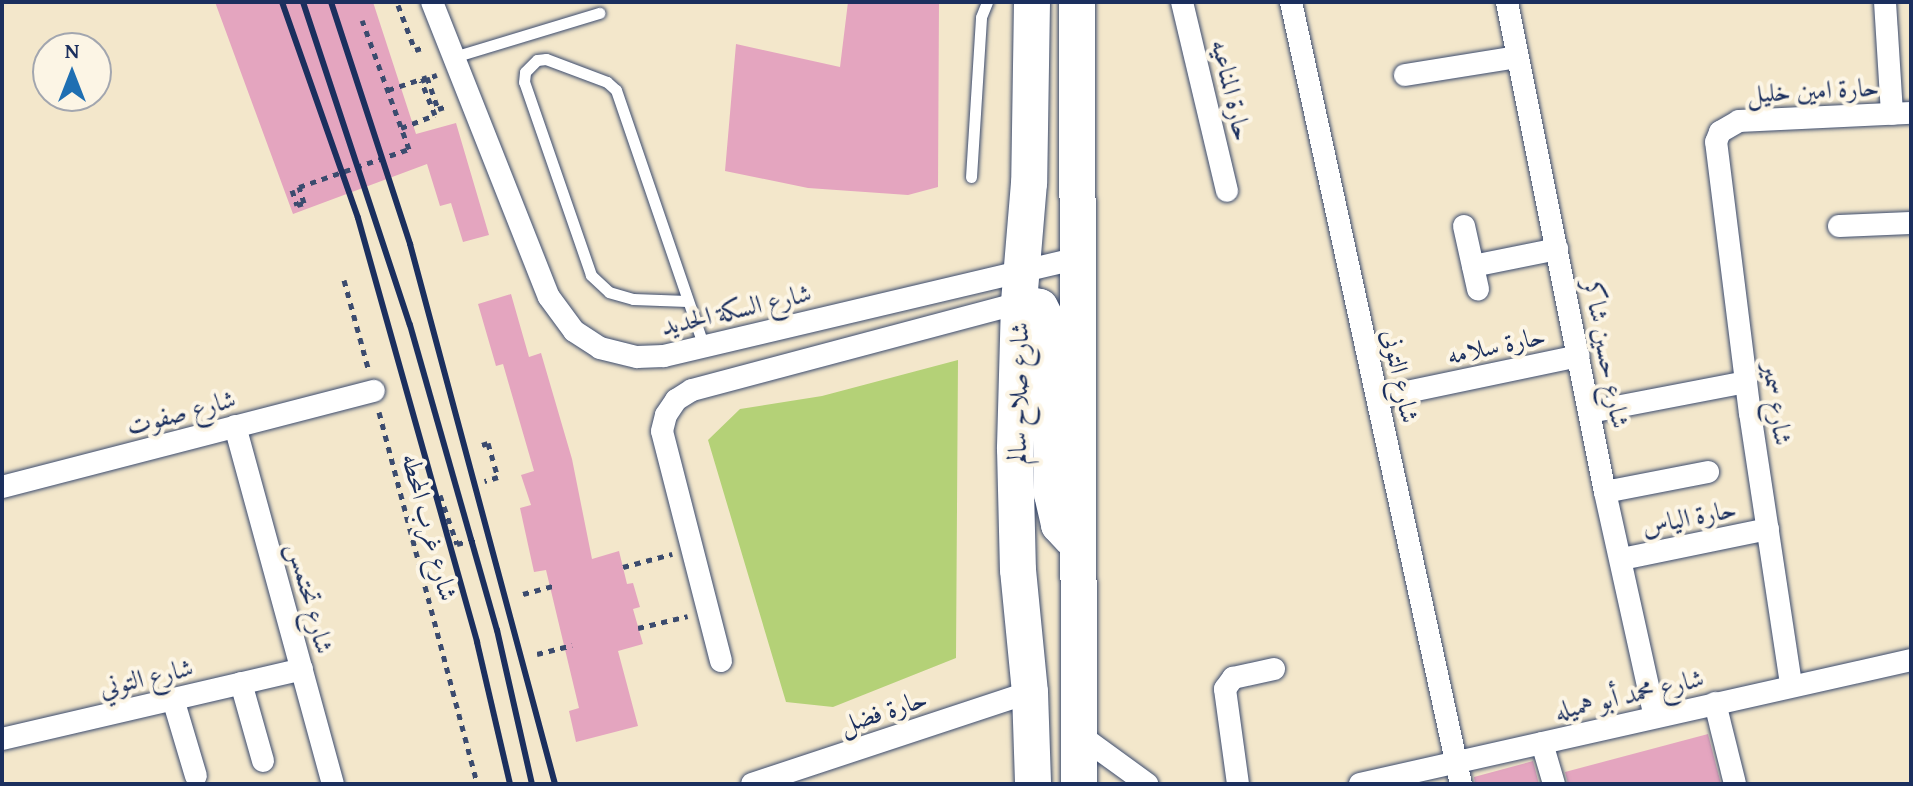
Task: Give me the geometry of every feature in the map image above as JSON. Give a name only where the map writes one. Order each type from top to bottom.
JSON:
[{"type":"highway","name":"شارع صلاح سالم","points":[[1032,2],[1029,183],[1020,287],[1015,449],[1018,570],[1030,692],[1033,784]]},
{"type":"highway","points":[[1077,2],[1079,784]]},
{"type":"highway","points":[[1020,287],[1040,307],[1049,325],[1052,494],[1059,525],[1077,545]]},
{"type":"street","name":"شارع السكة الحديد","points":[[432,2],[447,65],[549,297],[574,331],[600,348],[637,357],[704,348],[1020,287],[1078,258]]},
{"type":"street","name":"حارة المناعيه","points":[[1182,2],[1227,191]]},
{"type":"street","name":"شارع التونى","points":[[1291,2],[1461,784]]},
{"type":"street","name":"شارع حسين شاكر","points":[[1507,2],[1605,492],[1655,717]]},
{"type":"street","points":[[1885,2],[1902,114]]},
{"type":"street","points":[[1405,75],[1517,57]]},
{"type":"street","name":"حارة امين خليل","points":[[1720,132],[1739,121],[1902,114]]},
{"type":"street","name":"شارع سمير","points":[[1720,132],[1716,153],[1791,684]]},
{"type":"street","points":[[1839,226],[1911,223]]},
{"type":"street","points":[[1464,226],[1478,289]]},
{"type":"street","points":[[1473,266],[1557,249]]},
{"type":"street","points":[[721,661],[662,431],[666,415],[676,400],[692,390],[1020,287]]},
{"type":"street","name":"حارة سلامه","points":[[1378,398],[1579,356]]},
{"type":"street","points":[[1590,412],[1746,382]]},
{"type":"street","name":"شارع صفوت","points":[[2,487],[374,391]]},
{"type":"street","name":"شارع تحتمس","points":[[235,426],[333,784]]},
{"type":"street","points":[[1605,492],[1708,472]]},
{"type":"street","name":"حارة الياس","points":[[1622,559],[1768,529]]},
{"type":"street","name":"شارع محمد أبو هميله","points":[[1360,784],[1791,684],[1911,660]]},
{"type":"street","name":"شارع التوني","points":[[2,739],[302,669]]},
{"type":"street","points":[[1238,784],[1225,689],[1233,678],[1274,669]]},
{"type":"street","points":[[241,683],[263,761]]},
{"type":"street","name":"حارة فضل","points":[[752,784],[1030,692]]},
{"type":"street","points":[[173,699],[196,776]]},
{"type":"street","points":[[1715,703],[1735,784]]},
{"type":"street","points":[[1081,736],[1122,769],[1147,784]]},
{"type":"street","points":[[1542,743],[1554,784]]},
{"type":"lane","points":[[971,177],[981,17],[987,2]]},
{"type":"lane","points":[[447,65],[599,13]]},
{"type":"lane","points":[[687,301],[633,299],[609,292],[591,275],[524,82],[525,72],[537,60],[546,59],[596,77],[616,90],[704,348]]},
{"type":"path","points":[[292,190],[297,205],[304,203],[299,187],[409,149],[362,20]]},
{"type":"path","points":[[401,128],[435,115],[421,81],[447,65]]},
{"type":"path","points":[[388,90],[427,77]]},
{"type":"path","name":"شارع غرب المحطه","points":[[344,280],[477,784]]},
{"type":"path","points":[[482,445],[488,443],[498,477],[485,481]]},
{"type":"path","points":[[440,495],[457,544],[477,539]]},
{"type":"path","points":[[623,567],[692,549]]},
{"type":"path","points":[[523,594],[557,585]]},
{"type":"path","points":[[638,628],[708,611]]},
{"type":"path","points":[[537,654],[572,645]]},
{"type":"green space","points":[[958,360],[956,658],[833,707],[786,702],[708,440],[740,409],[822,396]]},
{"type":"building","points":[[215,2],[373,2],[416,134],[456,123],[489,235],[463,242],[451,203],[440,206],[427,164],[293,214]]},
{"type":"building","points":[[848,2],[939,2],[938,187],[908,195],[808,188],[725,171],[736,44],[840,67]]},
{"type":"building","points":[[511,294],[529,357],[541,353],[572,459],[592,559],[619,551],[627,584],[633,583],[640,607],[633,609],[643,644],[618,651],[638,726],[576,742],[569,711],[579,708],[546,570],[534,572],[520,508],[531,505],[521,475],[534,471],[503,364],[496,366],[478,304]]},
{"type":"building","points":[[1708,734],[1721,784],[1568,784],[1565,772]]},
{"type":"building","points":[[1533,761],[1539,784],[1475,784],[1474,777]]},
{"type":"railway","points":[[282,2],[358,218],[477,642],[510,784]]},
{"type":"railway","points":[[303,2],[410,325],[497,630],[532,784]]},
{"type":"railway","points":[[331,2],[410,244],[555,784]]}]
